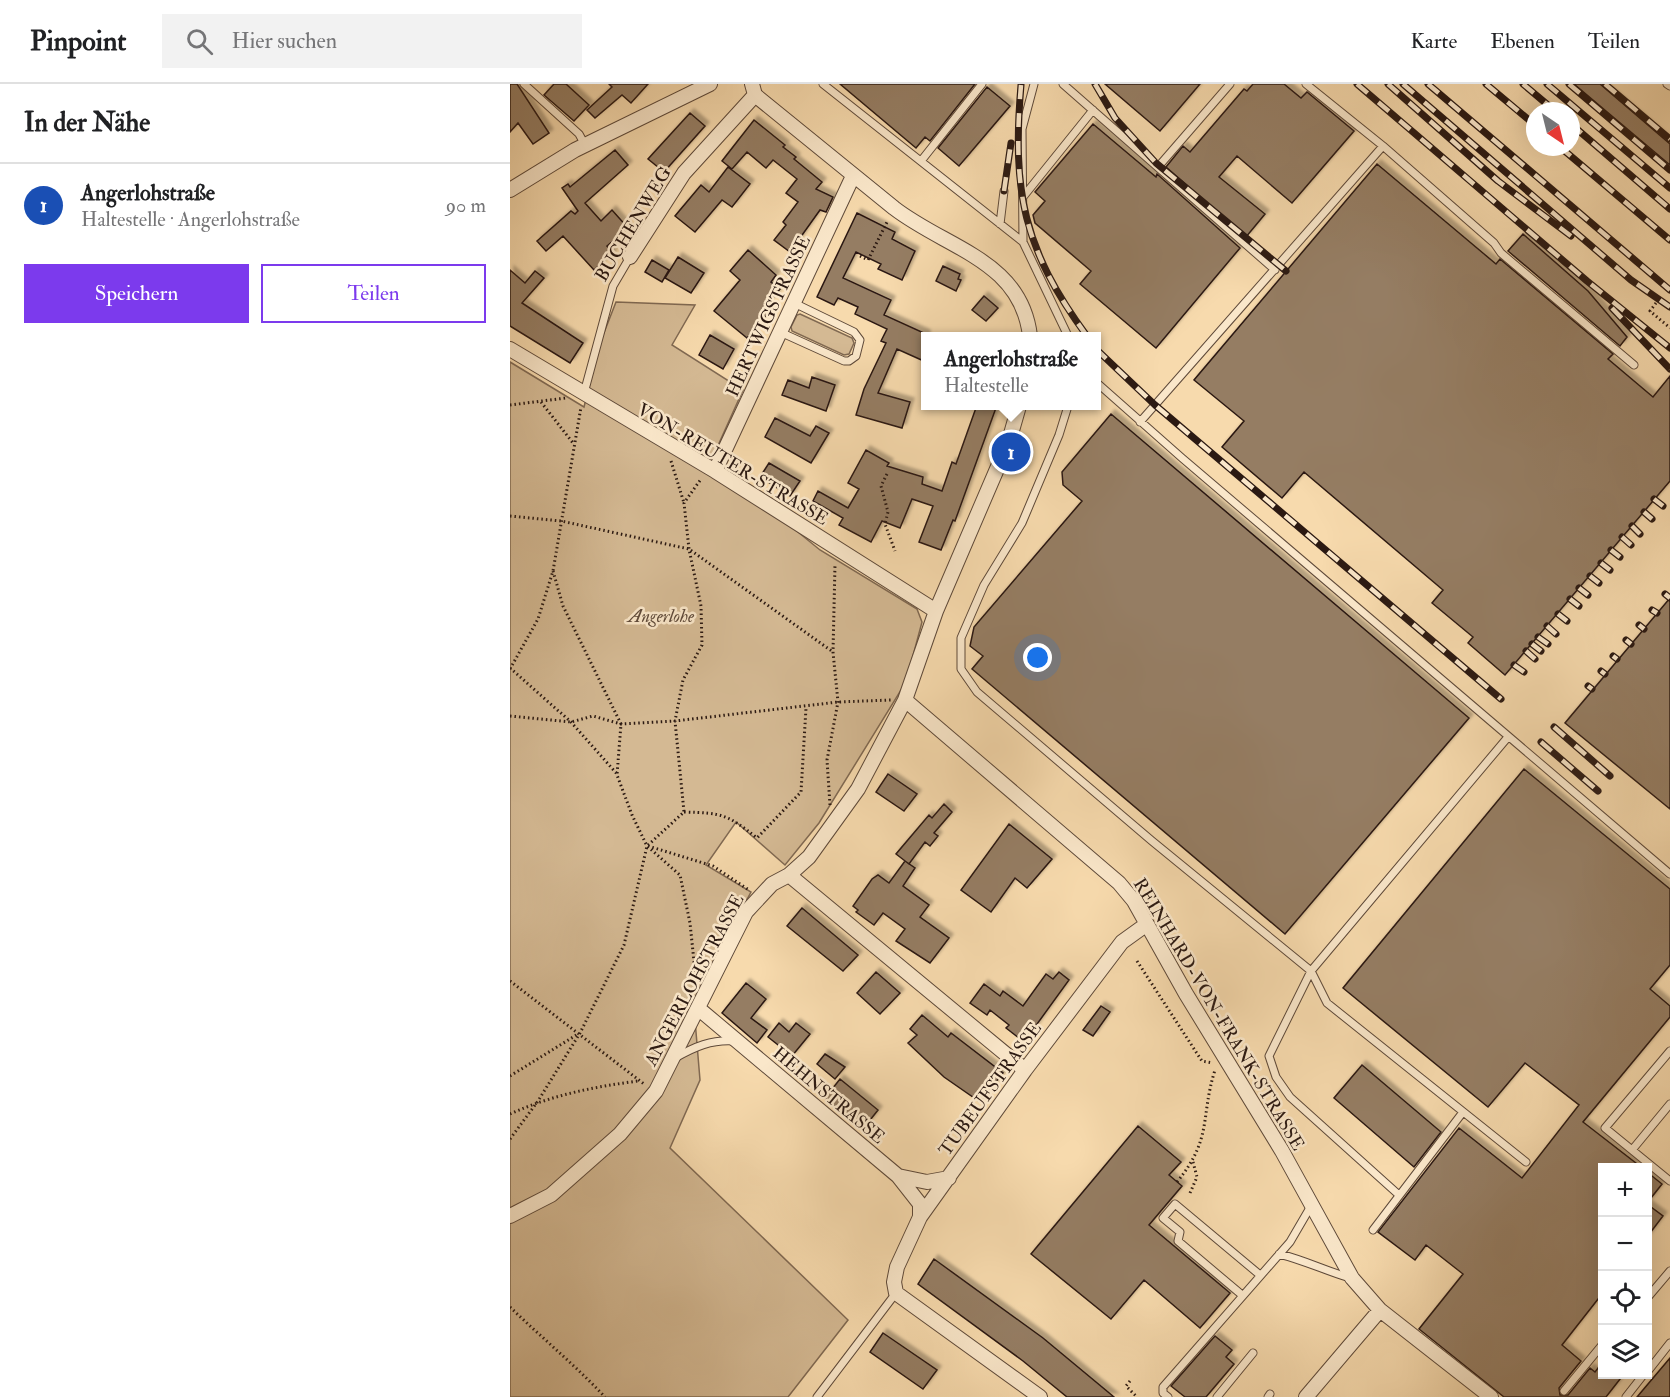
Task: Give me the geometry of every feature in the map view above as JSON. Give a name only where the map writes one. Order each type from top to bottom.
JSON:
[{"type":"street","points":[[510,190],[585,145],[710,84]]},
{"type":"street","points":[[753,89],[853,176],[913,223],[989,266],[1006,279],[1019,297],[1028,319],[1030,332]]},
{"type":"street","name":"BUCHENWEG","points":[[630,257],[684,172],[753,89]]},
{"type":"street","name":"HERTWIGSTRASSE","points":[[715,471],[853,176]]},
{"type":"street","name":"VON-REUTER-STRASSE","points":[[510,349],[715,471],[936,611]]},
{"type":"street","name":"ANGERLOHSTRASSE","points":[[510,1216],[551,1195],[620,1134],[656,1091],[699,1010],[746,912],[772,884],[789,875],[809,857],[858,789],[904,700],[936,611],[1009,441],[1018,410]]},
{"type":"street","name":"REINHARD-VON-FRANK-STRASSE","points":[[904,700],[1119,882],[1147,924],[1312,1204],[1352,1278],[1380,1310],[1491,1397]]},
{"type":"street","points":[[789,875],[1025,1070]]},
{"type":"street","name":"TUBEUFSTRASSE","points":[[896,1293],[894,1282],[897,1267],[920,1217],[1025,1070],[1122,942],[1147,924]]},
{"type":"street","name":"HEHNSTRASSE","points":[[699,1010],[898,1176],[920,1204],[920,1217]]},
{"type":"street","name":"HEHNSTRASSE","points":[[898,1176],[927,1182],[949,1178]]},
{"type":"street","points":[[896,1293],[1040,1397]]},
{"type":"street","points":[[1306,1397],[1380,1310]]},
{"type":"lane","points":[[524,84],[579,134],[585,145]]},
{"type":"lane","points":[[823,84],[1023,242]]},
{"type":"lane","points":[[921,161],[982,84]]},
{"type":"lane","points":[[1034,84],[1022,129],[1023,242],[1066,332]]},
{"type":"lane","points":[[1063,84],[1275,270]]},
{"type":"lane","points":[[1158,167],[1230,84]]},
{"type":"lane","points":[[1306,84],[1383,146],[1494,243],[1500,253],[1634,365]]},
{"type":"lane","points":[[1023,197],[1093,111]]},
{"type":"lane","points":[[1140,422],[1383,146]]},
{"type":"lane","points":[[1000,224],[1004,191]]},
{"type":"lane","name":"BUCHENWEG","points":[[584,394],[614,286],[630,257]]},
{"type":"lane","points":[[780,332],[844,361],[856,356],[860,340],[854,332],[794,303]]},
{"type":"lane","points":[[1101,387],[1670,874]]},
{"type":"lane","points":[[1066,410],[1059,435],[1022,523],[984,585],[961,638],[961,669],[977,692],[1152,841],[1311,971],[1327,1003],[1526,1162]]},
{"type":"lane","points":[[1400,1195],[1290,1096],[1276,1077],[1269,1056],[1283,1023],[1311,971],[1508,737]]},
{"type":"lane","points":[[674,1058],[706,1043],[722,1040],[737,1041]]},
{"type":"lane","points":[[1670,1051],[1605,1128],[1670,1180]]},
{"type":"lane","points":[[1632,1150],[1670,1104]]},
{"type":"lane","points":[[1373,1230],[1463,1112]]},
{"type":"lane","points":[[1242,1295],[1178,1241],[1180,1232],[1163,1218],[1175,1204],[1260,1275]]},
{"type":"lane","points":[[1168,1397],[1163,1393],[1163,1387],[1290,1242],[1312,1204]]},
{"type":"lane","points":[[1279,1254],[1315,1263],[1332,1272],[1352,1278]]},
{"type":"lane","points":[[1652,1291],[1670,1271]]},
{"type":"lane","points":[[817,1397],[896,1293]]},
{"type":"lane","points":[[1652,1364],[1670,1343]]},
{"type":"lane","points":[[1564,1391],[1598,1350]]},
{"type":"lane","points":[[1217,1397],[1252,1353]]},
{"type":"lane","points":[[1626,1397],[1640,1379]]},
{"type":"path","points":[[860,256],[868,260],[894,208]]},
{"type":"path","points":[[1656,303],[1650,311],[1670,328]]},
{"type":"path","points":[[510,405],[584,394],[553,571],[538,619],[510,668],[571,722],[617,775],[647,846],[680,875],[690,924],[699,1010]]},
{"type":"path","points":[[541,402],[574,444]]},
{"type":"path","points":[[665,442],[684,503],[689,549],[701,606],[702,645],[683,680],[675,721],[684,812]]},
{"type":"path","points":[[684,503],[697,482],[715,471]]},
{"type":"path","points":[[887,474],[881,486],[888,512],[885,524],[895,551]]},
{"type":"path","points":[[510,516],[561,521],[689,549],[833,652]]},
{"type":"path","points":[[831,828],[827,760],[838,702],[833,652],[835,547]]},
{"type":"path","points":[[553,571],[563,606],[621,724],[617,775]]},
{"type":"path","points":[[510,716],[571,722],[594,716],[621,724],[675,721],[838,702],[904,700]]},
{"type":"path","points":[[510,1139],[538,1101],[580,1033],[624,945],[647,846],[684,812],[720,813],[758,838],[801,792],[806,707]]},
{"type":"path","points":[[647,846],[713,866],[759,896]]},
{"type":"path","points":[[1137,961],[1198,1055],[1208,1063],[1218,1062],[1212,1079],[1204,1137],[1194,1162],[1177,1182]]},
{"type":"path","points":[[510,981],[639,1081],[656,1091]]},
{"type":"path","points":[[510,1076],[580,1033]]},
{"type":"path","points":[[510,1114],[538,1101],[592,1087],[639,1081]]},
{"type":"path","points":[[1190,1193],[1197,1178],[1194,1162]]},
{"type":"path","points":[[510,1307],[553,1348],[576,1365],[605,1397]]},
{"type":"path","points":[[1130,1381],[1126,1386],[1137,1397]]},
{"type":"green space","name":"Angerlohe","points":[[616,302],[695,305],[672,345],[743,390],[711,461],[820,550],[917,609],[922,622],[906,682],[819,823],[785,865],[736,822],[706,865],[751,892],[726,938],[694,1008],[700,1080],[670,1148],[848,1320],[788,1397],[510,1397],[510,362],[584,407],[600,343]]},
{"type":"green space","points":[[800,314],[852,338],[854,343],[849,354],[844,355],[792,331],[791,327],[797,315]]},
{"type":"building","points":[[510,84],[517,84],[549,133],[533,144],[518,123],[510,132]]},
{"type":"building","points":[[554,84],[566,84],[589,105],[574,121],[544,95]]},
{"type":"building","points":[[609,84],[648,84],[631,103],[622,95],[595,118],[587,110],[612,87]]},
{"type":"building","points":[[840,84],[975,84],[930,141],[925,137],[916,148]]},
{"type":"building","points":[[1105,84],[1200,84],[1160,131]]},
{"type":"building","points":[[1253,84],[1284,84],[1301,98],[1307,92],[1354,131],[1292,203],[1237,156],[1219,177],[1265,214],[1246,237],[1166,167],[1183,146],[1190,152],[1244,89],[1247,91]]},
{"type":"building","points":[[1574,84],[1600,84],[1670,144],[1670,165]]},
{"type":"building","points":[[987,87],[1010,106],[959,166],[938,148]]},
{"type":"building","points":[[690,113],[705,126],[664,172],[648,159]]},
{"type":"building","points":[[754,120],[785,145],[783,147],[796,157],[794,159],[822,182],[816,189],[833,197],[826,212],[820,210],[790,252],[774,240],[786,225],[783,222],[798,202],[786,193],[797,179],[773,160],[766,168],[747,152],[732,169],[722,161]]},
{"type":"building","points":[[1093,124],[1156,177],[1157,174],[1240,248],[1156,348],[1080,284],[1091,271],[1035,223],[1033,215],[1045,201],[1035,192]]},
{"type":"building","points":[[615,150],[628,165],[585,203],[601,221],[612,210],[628,228],[607,246],[613,253],[594,270],[563,236],[546,251],[537,241],[571,211],[575,214],[578,211],[562,188],[568,184],[570,187]]},
{"type":"building","points":[[1377,164],[1496,264],[1500,259],[1613,354],[1608,359],[1653,397],[1670,376],[1670,481],[1505,675],[1468,643],[1473,637],[1432,603],[1443,590],[1304,472],[1282,498],[1222,447],[1244,421],[1194,380]]},
{"type":"building","points":[[728,167],[750,184],[732,207],[722,200],[695,232],[675,216],[701,185],[709,192]]},
{"type":"building","points":[[857,213],[895,232],[892,239],[915,251],[902,280],[878,269],[881,264],[856,252],[843,278],[891,300],[884,315],[922,332],[921,360],[897,349],[878,393],[910,402],[902,428],[856,415],[864,389],[886,343],[881,341],[887,329],[855,314],[858,307],[838,298],[834,305],[817,297]]},
{"type":"building","points":[[1523,234],[1588,291],[1627,337],[1620,346],[1508,251]]},
{"type":"building","points":[[748,250],[776,275],[771,282],[780,289],[764,308],[769,312],[747,338],[714,311],[740,280],[730,271]]},
{"type":"building","points":[[678,257],[704,273],[691,293],[665,278]]},
{"type":"building","points":[[652,260],[669,270],[662,282],[645,272]]},
{"type":"building","points":[[943,266],[960,274],[958,279],[961,280],[956,291],[936,281]]},
{"type":"building","points":[[510,270],[525,283],[535,271],[544,278],[522,303],[583,343],[570,363],[510,326]]},
{"type":"building","points":[[984,296],[998,308],[986,321],[972,310]]},
{"type":"building","points":[[710,335],[734,349],[723,369],[699,355]]},
{"type":"building","points":[[812,377],[835,385],[826,411],[782,395],[788,380],[809,388]]},
{"type":"building","points":[[975,410],[995,410],[955,521],[953,520],[941,550],[919,542],[933,506],[912,499],[900,528],[882,521],[871,542],[839,525],[843,518],[813,501],[818,491],[848,508],[859,489],[848,483],[866,450],[889,463],[887,466],[923,477],[922,484],[942,491],[952,462],[956,464]]},
{"type":"building","points":[[1111,414],[1469,718],[1285,934],[972,669],[983,656],[970,646],[974,627],[1082,501],[1063,485],[1062,472]]},
{"type":"building","points":[[775,418],[810,436],[816,426],[829,433],[811,463],[765,437]]},
{"type":"building","points":[[769,463],[800,481],[790,496],[760,477]]},
{"type":"building","points":[[1670,598],[1670,809],[1565,723]]},
{"type":"building","points":[[1524,769],[1670,889],[1670,965],[1650,989],[1670,1006],[1670,1017],[1583,1122],[1636,1163],[1598,1163],[1598,1299],[1562,1345],[1581,1361],[1559,1388],[1560,1395],[1568,1395],[1590,1368],[1595,1372],[1598,1368],[1598,1379],[1620,1379],[1606,1397],[1504,1397],[1419,1329],[1463,1274],[1426,1245],[1415,1260],[1378,1232],[1459,1128],[1522,1178],[1579,1105],[1525,1063],[1488,1107],[1343,988]]},
{"type":"building","points":[[888,774],[917,794],[904,811],[876,792]]},
{"type":"building","points":[[944,804],[952,812],[934,833],[938,836],[930,846],[925,842],[909,864],[896,854],[929,815],[932,818]]},
{"type":"building","points":[[1009,824],[1052,859],[1027,888],[1015,878],[991,912],[961,890]]},
{"type":"building","points":[[905,861],[915,868],[903,886],[929,905],[920,917],[949,938],[930,963],[896,941],[905,929],[883,913],[874,925],[856,912],[858,910],[853,906],[872,879],[878,875],[889,883]]},
{"type":"building","points":[[802,908],[858,955],[843,971],[787,926]]},
{"type":"building","points":[[876,972],[900,993],[880,1014],[857,993]]},
{"type":"building","points":[[1059,972],[1069,980],[1024,1042],[1006,1028],[1009,1025],[990,1010],[987,1015],[970,1003],[984,984],[1000,996],[1003,991],[1023,1006],[1046,974],[1053,979]]},
{"type":"building","points":[[746,983],[766,999],[751,1018],[767,1030],[757,1043],[722,1013]]},
{"type":"building","points":[[1101,1006],[1110,1012],[1093,1036],[1083,1030]]},
{"type":"building","points":[[922,1015],[948,1037],[951,1033],[1003,1073],[980,1102],[944,1077],[908,1043],[917,1035],[910,1029]]},
{"type":"building","points":[[779,1023],[789,1032],[796,1023],[810,1034],[792,1056],[768,1037]]},
{"type":"building","points":[[825,1054],[845,1067],[835,1079],[817,1064]]},
{"type":"building","points":[[1362,1065],[1441,1132],[1414,1167],[1334,1098]]},
{"type":"building","points":[[840,1079],[878,1110],[863,1129],[825,1098]]},
{"type":"building","points":[[1138,1126],[1181,1162],[1169,1175],[1182,1186],[1149,1225],[1230,1293],[1200,1328],[1144,1280],[1111,1319],[1031,1254]]},
{"type":"building","points":[[1652,1176],[1662,1184],[1652,1197]]},
{"type":"building","points":[[1652,1208],[1663,1216],[1652,1230]]},
{"type":"building","points":[[934,1259],[1043,1338],[1114,1397],[1067,1397],[1023,1361],[918,1284]]},
{"type":"building","points":[[883,1333],[937,1370],[923,1389],[870,1352]]},
{"type":"building","points":[[1215,1336],[1232,1350],[1226,1357],[1234,1364],[1206,1397],[1185,1397],[1171,1386]]},
{"type":"building","points":[[1670,1358],[1670,1397],[1637,1397]]},
{"type":"railway","points":[[1095,84],[1115,118],[1156,163],[1286,271]]},
{"type":"railway","points":[[1357,84],[1587,281],[1670,348]]},
{"type":"railway","points":[[1388,84],[1498,181],[1571,236]]},
{"type":"railway","points":[[1403,84],[1631,280],[1670,307]]},
{"type":"railway","points":[[1428,84],[1670,290]]},
{"type":"railway","points":[[1486,84],[1526,117]]},
{"type":"railway","points":[[1523,84],[1544,102]]},
{"type":"railway","points":[[1547,84],[1670,188]]},
{"type":"railway","points":[[1569,84],[1670,170]]},
{"type":"railway","points":[[1605,84],[1670,139]]},
{"type":"railway","points":[[1021,85],[1019,157],[1021,188],[1027,218],[1048,275],[1084,332]]},
{"type":"railway","points":[[1580,132],[1670,209]]},
{"type":"railway","points":[[1004,191],[1011,143]]},
{"type":"railway","points":[[1571,156],[1670,240]]},
{"type":"railway","points":[[1612,308],[1670,369]]},
{"type":"railway","points":[[1101,354],[1155,405],[1501,699]]},
{"type":"railway","points":[[1654,499],[1663,506]]},
{"type":"railway","points":[[1644,512],[1652,519]]},
{"type":"railway","points":[[1632,526],[1640,534]]},
{"type":"railway","points":[[1622,537],[1631,545]]},
{"type":"railway","points":[[1611,550],[1620,557]]},
{"type":"railway","points":[[1601,563],[1610,570]]},
{"type":"railway","points":[[1590,576],[1599,583]]},
{"type":"railway","points":[[1579,588],[1588,595]]},
{"type":"railway","points":[[1665,594],[1670,598]]},
{"type":"railway","points":[[1570,599],[1579,606]]},
{"type":"railway","points":[[1652,610],[1657,613]]},
{"type":"railway","points":[[1558,614],[1567,621]]},
{"type":"railway","points":[[1639,625],[1644,629]]},
{"type":"railway","points":[[1547,626],[1556,634]]},
{"type":"railway","points":[[1538,637],[1548,644]]},
{"type":"railway","points":[[1626,640],[1631,644]]},
{"type":"railway","points":[[1532,644],[1541,651]]},
{"type":"railway","points":[[1526,651],[1535,659]]},
{"type":"railway","points":[[1613,656],[1617,659]]},
{"type":"railway","points":[[1514,665],[1524,672]]},
{"type":"railway","points":[[1601,671],[1605,674]]},
{"type":"railway","points":[[1588,686],[1592,689]]},
{"type":"railway","points":[[1554,727],[1610,776]]},
{"type":"railway","points":[[1541,742],[1598,791]]},
{"type":"place","name":"Angerlohstraße","points":[[1011,452]]}]
